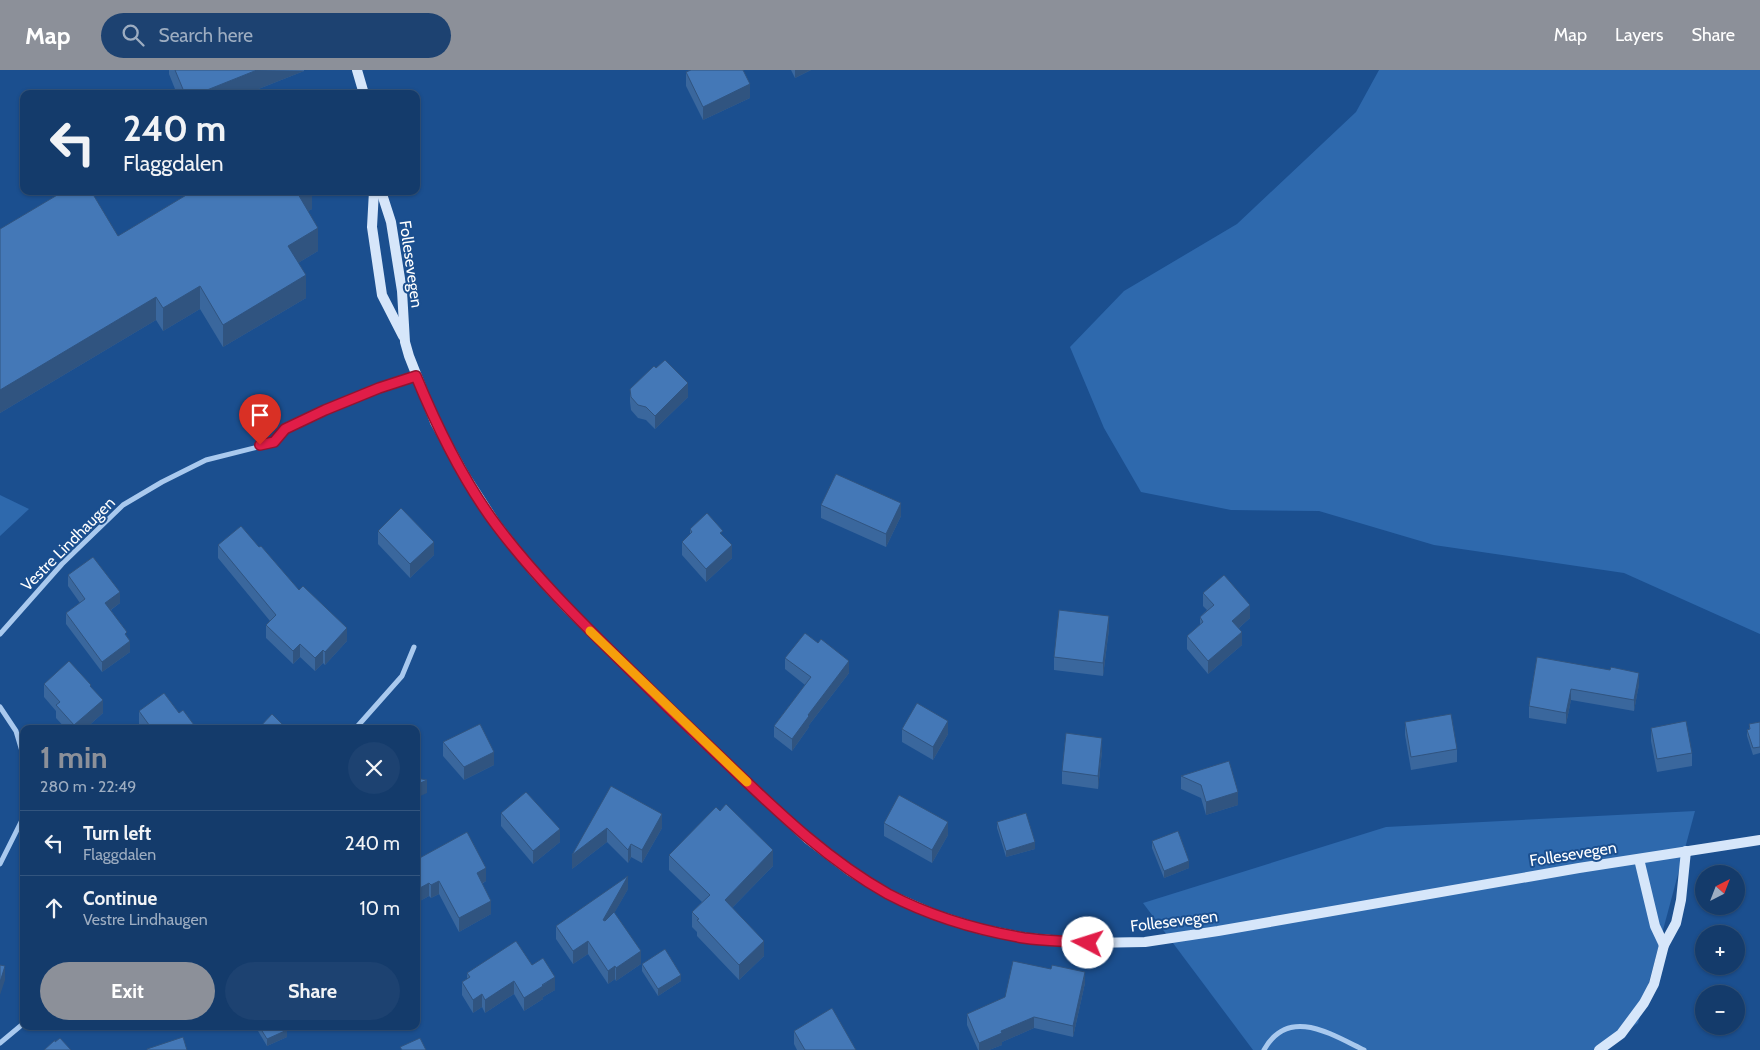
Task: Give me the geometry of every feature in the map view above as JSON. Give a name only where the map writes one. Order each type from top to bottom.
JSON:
[{"type":"main road","points":[[357,70],[363,90]]},
{"type":"main road","name":"Follesevegen","points":[[374,195],[372,227],[382,295],[406,342],[416,376],[435,422],[465,476],[496,524],[533,571],[569,610],[693,732],[808,839],[858,876],[890,895],[936,915],[980,929],[1026,938],[1088,943],[1145,942],[1467,887],[1760,840]]},
{"type":"main road","name":"Follesevegen","points":[[382,195],[391,222],[402,291],[406,342]]},
{"type":"main road","points":[[1599,1050],[1620,1034],[1644,1003],[1654,984],[1664,946],[1676,923],[1681,900],[1686,852]]},
{"type":"main road","points":[[1639,859],[1655,926],[1664,946]]},
{"type":"street","name":"Vestre Lindhaugen","points":[[0,634],[62,564],[123,505],[162,482],[206,460],[274,442],[285,429],[325,410],[379,388],[416,376]]},
{"type":"street","points":[[359,725],[402,676],[414,647]]},
{"type":"street","points":[[0,707],[20,739]]},
{"type":"street","points":[[0,864],[20,824]]},
{"type":"street","points":[[0,1043],[20,1026]]},
{"type":"street","points":[[1264,1050],[1268,1042],[1282,1029],[1299,1026],[1318,1028],[1364,1050]]},
{"type":"shaded area","points":[[1379,70],[1760,70],[1760,634],[1624,573],[1434,545],[1319,511],[1231,510],[1141,492],[1104,428],[1070,347],[1124,291],[1237,224],[1356,112]]},
{"type":"shaded area","points":[[0,495],[29,509],[0,536]]},
{"type":"shaded area","points":[[1695,811],[1638,1023],[1597,1050],[1253,1050],[1143,903],[1386,827]]},
{"type":"building","points":[[175,70],[257,70],[207,90],[183,90]]},
{"type":"building","points":[[691,70],[743,70],[750,84],[703,107],[686,72]]},
{"type":"building","points":[[57,195],[93,195],[118,236],[186,195],[299,195],[318,228],[288,246],[306,275],[223,325],[200,286],[163,308],[156,297],[0,390],[0,229]]},
{"type":"building","points":[[665,360],[688,383],[655,416],[646,407],[638,405],[631,397],[630,389],[654,366],[656,368]]},
{"type":"building","points":[[836,474],[901,503],[886,534],[821,505]]},
{"type":"building","points":[[401,508],[434,542],[410,564],[378,531]]},
{"type":"building","points":[[707,513],[723,531],[720,533],[732,545],[706,569],[682,542],[692,532],[690,529]]},
{"type":"building","points":[[241,526],[299,590],[303,586],[347,628],[325,652],[323,650],[315,658],[300,644],[293,651],[266,625],[276,615],[218,545]]},
{"type":"building","points":[[93,557],[120,592],[105,603],[127,632],[125,634],[130,641],[102,662],[66,613],[85,599],[68,575]]},
{"type":"building","points":[[1224,575],[1250,605],[1232,621],[1242,632],[1208,661],[1187,636],[1203,622],[1200,617],[1214,605],[1203,593]]},
{"type":"building","points":[[1059,610],[1109,616],[1103,663],[1054,657]]},
{"type":"building","points":[[805,633],[818,643],[821,639],[849,661],[792,739],[774,726],[811,677],[785,658]]},
{"type":"building","points":[[1537,657],[1610,670],[1611,667],[1639,673],[1634,700],[1571,689],[1566,713],[1529,706]]},
{"type":"building","points":[[69,661],[103,700],[74,725],[56,705],[60,702],[44,684]]},
{"type":"building","points":[[164,693],[179,713],[183,710],[194,725],[149,725],[139,711]]},
{"type":"building","points":[[917,703],[948,721],[933,747],[902,729]]},
{"type":"building","points":[[272,714],[283,725],[262,725]]},
{"type":"building","points":[[1451,714],[1457,749],[1411,757],[1405,722]]},
{"type":"building","points":[[1686,721],[1692,753],[1657,759],[1651,728]]},
{"type":"building","points":[[1760,722],[1760,747],[1753,748],[1747,730],[1750,729],[1749,724]]},
{"type":"building","points":[[480,724],[494,752],[464,767],[443,742]]},
{"type":"building","points":[[1066,733],[1102,738],[1098,776],[1062,771]]},
{"type":"building","points":[[1229,761],[1238,792],[1206,802],[1201,785],[1181,776]]},
{"type":"building","points":[[611,786],[662,814],[642,850],[631,844],[628,850],[607,828],[572,855]]},
{"type":"building","points":[[526,792],[560,829],[533,851],[501,813]]},
{"type":"building","points":[[899,795],[948,822],[932,850],[884,823]]},
{"type":"building","points":[[726,804],[773,850],[725,900],[764,941],[739,965],[697,920],[699,919],[692,912],[710,895],[669,855],[716,807],[720,811]]},
{"type":"building","points":[[1026,813],[1035,842],[1006,851],[997,822]]},
{"type":"building","points":[[1178,831],[1189,861],[1164,871],[1152,841]]},
{"type":"building","points":[[467,832],[486,868],[477,873],[491,901],[459,918],[439,881],[431,885],[429,883],[420,888],[420,858]]},
{"type":"building","points":[[628,876],[603,920],[605,921],[614,912],[641,951],[616,968],[615,966],[608,971],[588,941],[573,951],[556,926]]},
{"type":"building","points":[[516,941],[532,965],[543,958],[555,977],[524,998],[514,981],[485,1000],[482,994],[473,1000],[462,982],[470,977],[467,973]]},
{"type":"building","points":[[665,949],[681,975],[658,989],[642,964]]},
{"type":"building","points":[[1013,961],[1051,969],[1052,965],[1085,972],[1073,1026],[1034,1017],[979,1043],[967,1014],[1005,997]]},
{"type":"building","points":[[0,965],[5,966],[0,982]]},
{"type":"building","points":[[832,1008],[856,1050],[805,1050],[794,1031]]},
{"type":"building","points":[[261,1030],[287,1030],[267,1039]]},
{"type":"building","points":[[183,1037],[187,1050],[147,1050],[147,1049]]},
{"type":"building","points":[[60,1038],[71,1050],[44,1050],[55,1040],[55,1042]]},
{"type":"building","points":[[420,1038],[426,1050],[402,1050],[400,1047]]},
{"type":"slow traffic","points":[[590,631],[747,782]]},
{"type":"route","points":[[260,445],[274,442],[285,429],[325,410],[379,388],[416,376],[435,422],[465,476],[496,524],[533,571],[569,610],[693,732],[808,839],[850,871],[890,895],[936,915],[980,929],[1026,938],[1088,943]]}]
